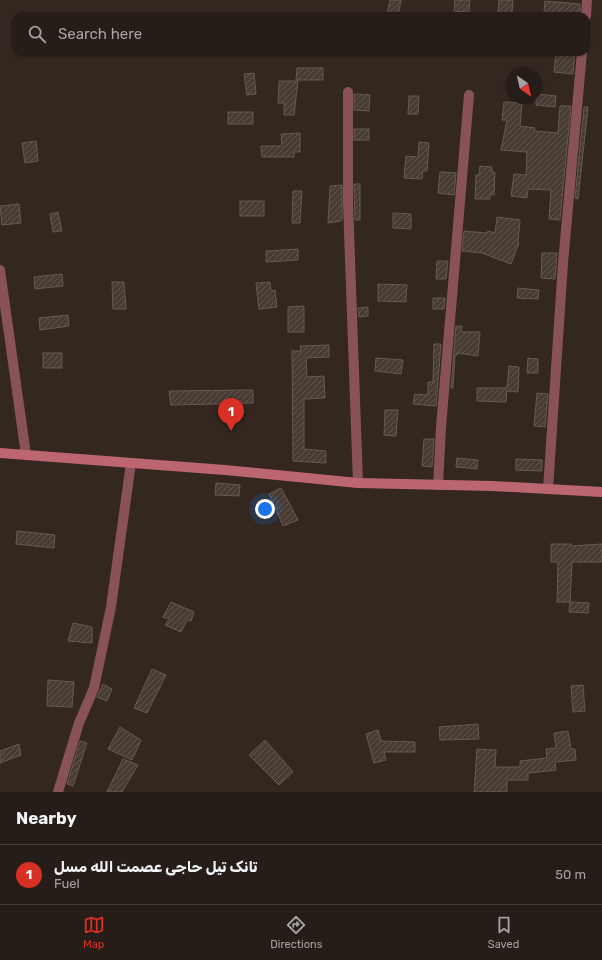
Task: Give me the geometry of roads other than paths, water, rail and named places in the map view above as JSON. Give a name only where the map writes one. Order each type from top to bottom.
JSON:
[{"type":"main road","points":[[0,453],[358,483],[602,492]]},
{"type":"street","points":[[586,12],[587,0]]},
{"type":"street","points":[[548,489],[563,263],[582,56]]},
{"type":"street","points":[[348,92],[348,203],[358,483]]},
{"type":"street","points":[[438,485],[441,427],[469,95]]},
{"type":"street","points":[[0,270],[26,455]]},
{"type":"street","points":[[58,792],[79,723],[94,688],[111,607],[131,463]]},
{"type":"place","name":"تانک تیل حاجی عصمت الله مسل","points":[[231,431]]}]
